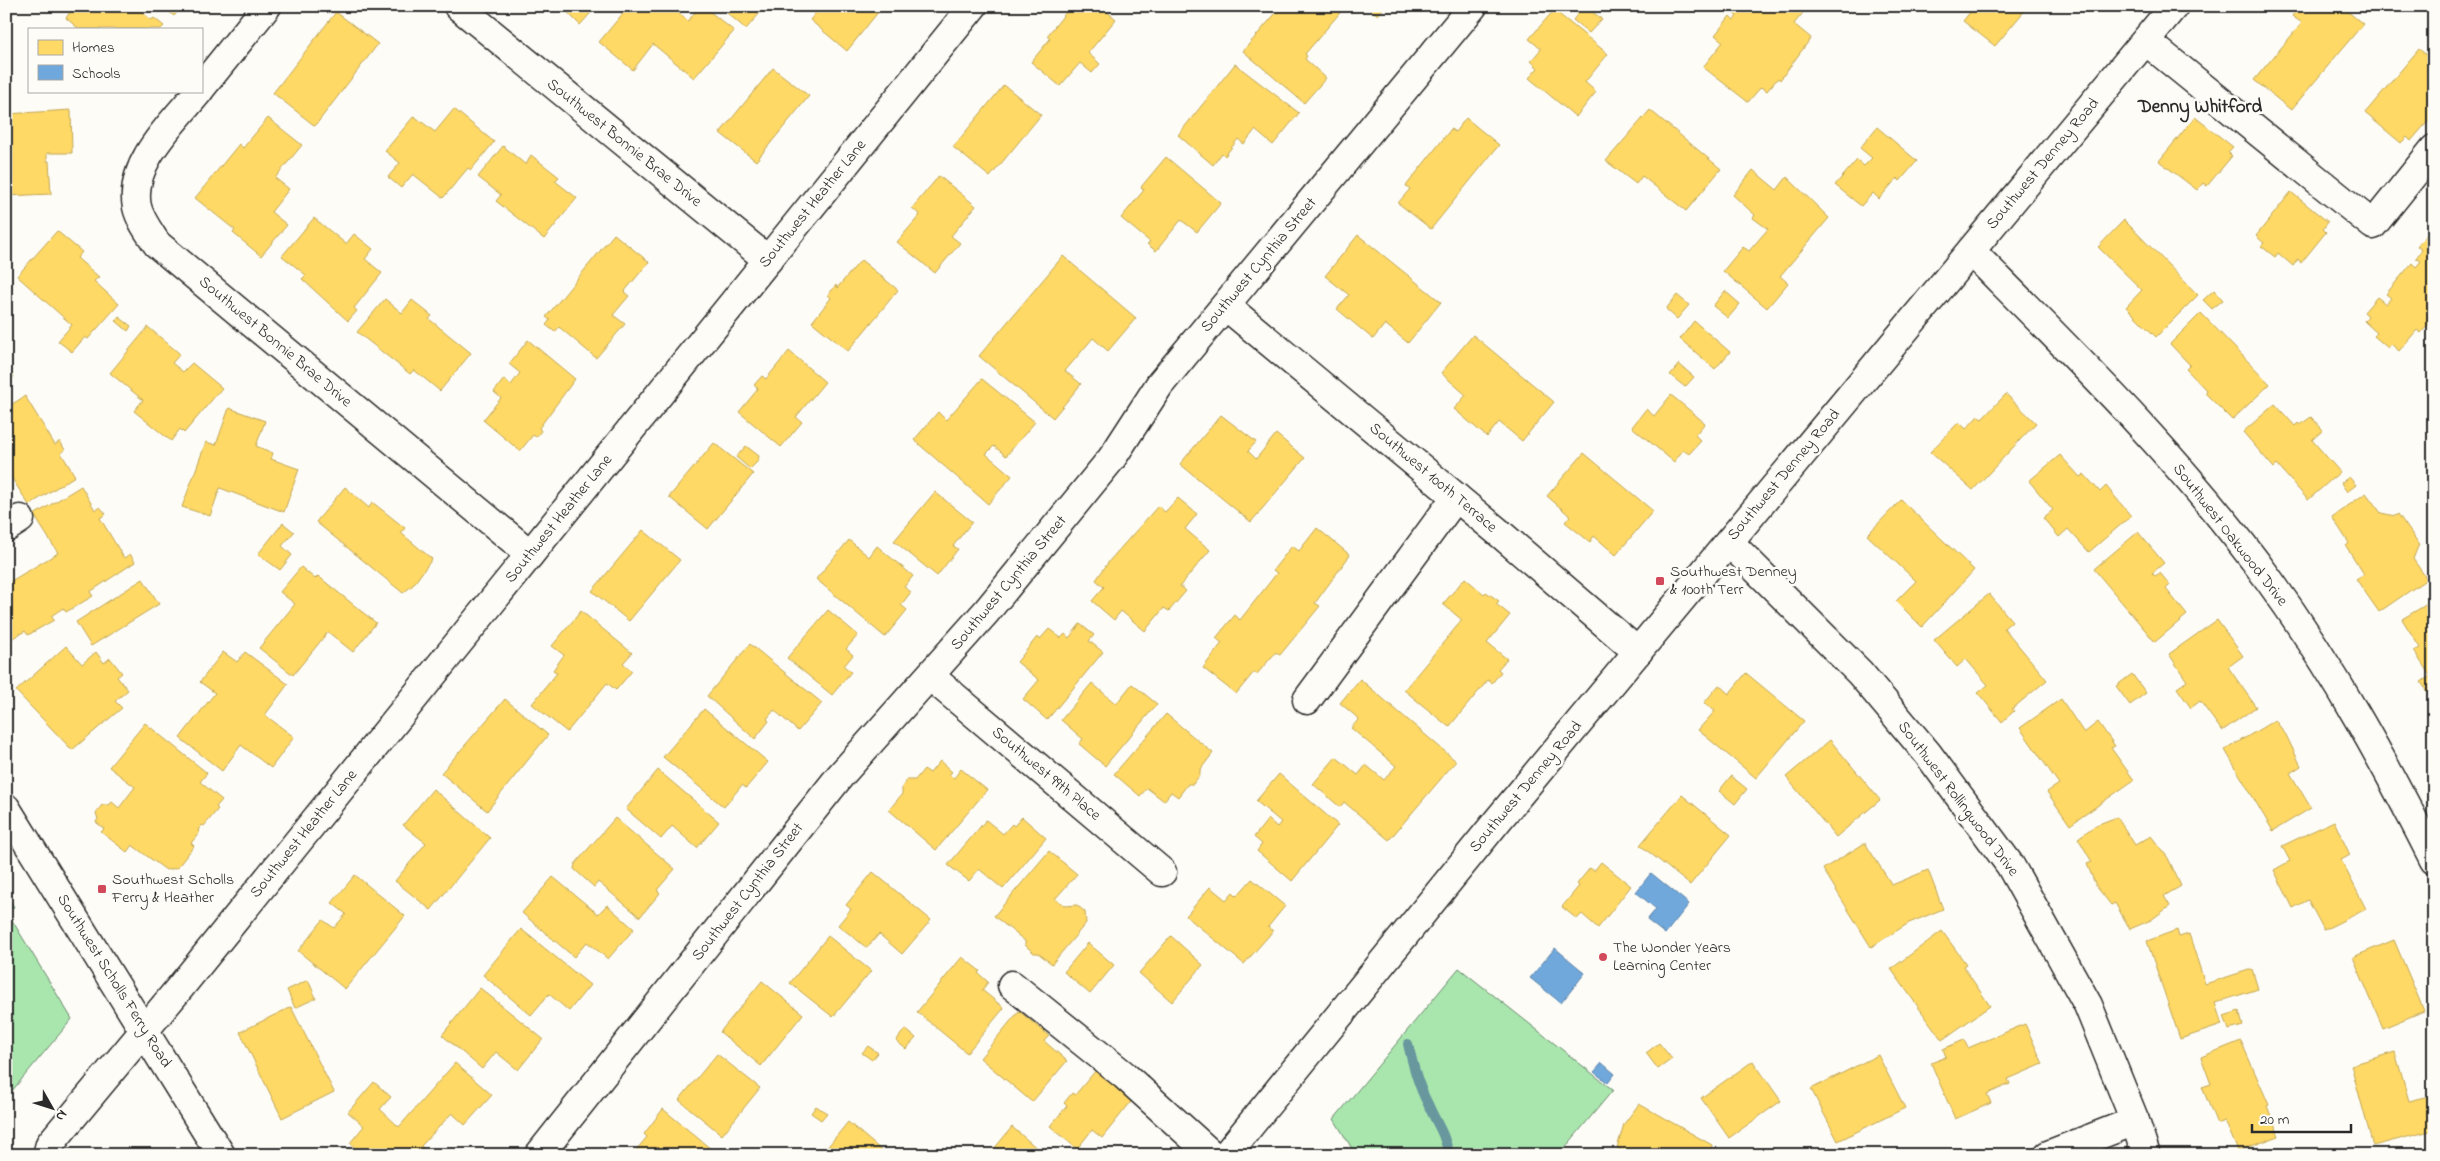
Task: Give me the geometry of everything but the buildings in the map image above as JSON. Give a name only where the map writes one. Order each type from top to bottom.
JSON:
[{"type":"street","name":"Southwest Bonnie Brae Drive","points":[[202,87],[267,6]]},
{"type":"street","name":"Southwest Bonnie Brae Drive","points":[[458,6],[768,260]]},
{"type":"street","name":"Southwest Heather Lane","points":[[47,1155],[50,1144],[973,6]]},
{"type":"street","name":"Southwest Cynthia Street","points":[[539,1155],[840,776],[930,676],[1112,458],[1160,384],[1473,6]]},
{"type":"street","name":"Southwest Denney Road","points":[[1226,1155],[1638,652],[2174,6]]},
{"type":"street","points":[[2146,41],[2373,225],[2434,149]]},
{"type":"street","name":"Southwest Bonnie Brae Drive","points":[[198,92],[153,149],[142,166],[137,184],[137,207],[157,244],[530,554]]},
{"type":"street","name":"Southwest Oakwood Drive","points":[[1971,251],[2139,422],[2191,481],[2269,580],[2337,679],[2434,860]]},
{"type":"street","name":"Southwest 100th Terrace","points":[[1226,306],[1456,496],[1638,652]]},
{"type":"street","points":[[1307,700],[1456,496]]},
{"type":"street","name":"Southwest Rollingwood Drive","points":[[1729,542],[1860,673],[1928,754],[2010,866],[2088,1005],[2135,1121],[2146,1155]]},
{"type":"street","name":"Southwest 99th Place","points":[[930,676],[1162,872]]},
{"type":"street","name":"Southwest Scholls Ferry Road","points":[[6,808],[221,1155]]},
{"type":"street","points":[[1012,985],[1124,1075],[1212,1155]]},
{"type":"street","points":[[2048,1155],[2135,1121]]},
{"type":"green space","points":[[6,894],[14,907],[7,912],[72,1019],[6,1098]]},
{"type":"green space","points":[[1459,968],[1613,1090],[1559,1155],[1356,1155],[1334,1119]]},
{"type":"waterway","points":[[1408,1044],[1424,1097],[1443,1134],[1449,1155]]},
{"type":"place","name":"Southwest Denney & 100th Terr","points":[[1660,581]]},
{"type":"place","name":"Southwest Scholls Ferry & Heather","points":[[102,889]]},
{"type":"place","name":"The Wonder Years Learning Center","points":[[1603,957]]},
{"type":"district","name":"Denny Whitford","points":[[2200,107]]}]
